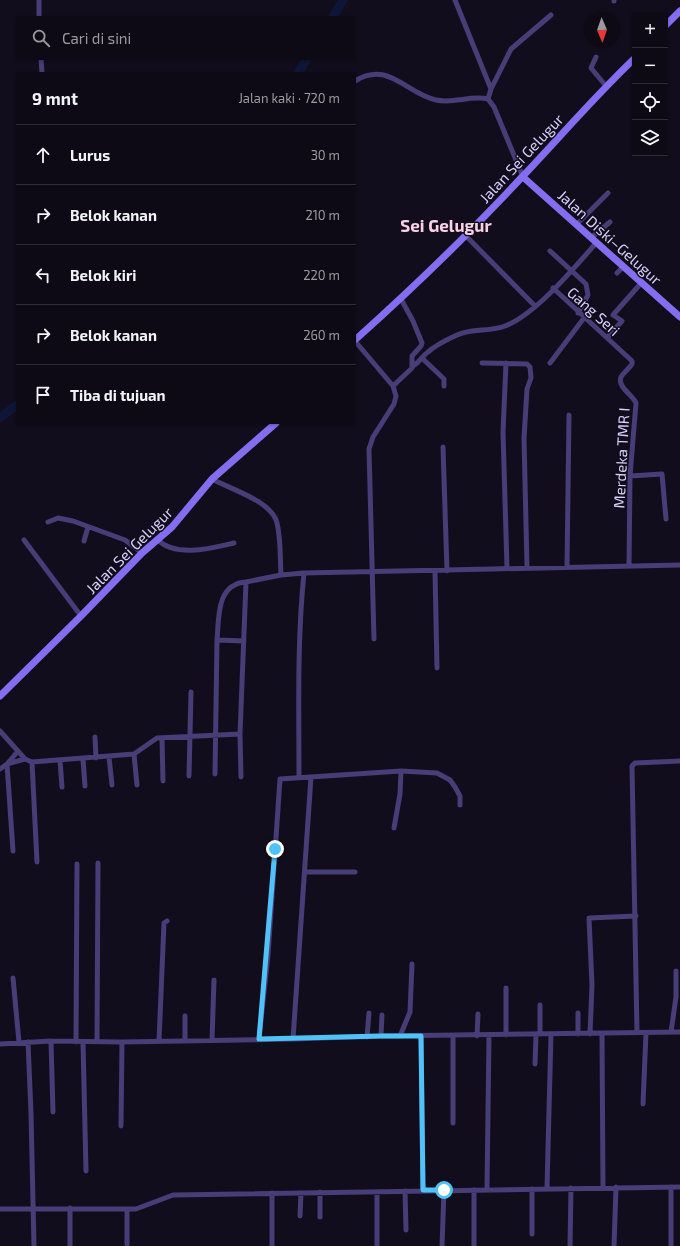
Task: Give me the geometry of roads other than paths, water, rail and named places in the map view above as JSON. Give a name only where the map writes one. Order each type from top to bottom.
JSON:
[{"type":"main road","points":[[668,23],[680,11]]},
{"type":"main road","name":"Jalan Sei Gelugur","points":[[356,340],[401,299],[523,177],[606,86],[632,61]]},
{"type":"main road","name":"Jalan Diski–Gelugur","points":[[523,177],[595,239],[680,317]]},
{"type":"main road","name":"Jalan Sei Gelugur","points":[[0,696],[142,553],[185,514],[212,479],[275,424]]},
{"type":"street","points":[[39,0],[39,16]]},
{"type":"street","points":[[455,0],[491,89]]},
{"type":"street","points":[[488,100],[491,89],[511,49],[551,15]]},
{"type":"street","points":[[596,57],[590,68],[606,86]]},
{"type":"street","points":[[41,60],[42,72]]},
{"type":"street","points":[[356,81],[366,76],[381,74],[432,99],[447,102],[481,98],[488,100],[494,107],[523,177]]},
{"type":"street","points":[[577,224],[608,193]]},
{"type":"street","name":"Gang Seri","points":[[610,222],[572,269],[553,288],[578,313],[608,338],[632,361]]},
{"type":"street","points":[[465,235],[535,306]]},
{"type":"street","points":[[550,251],[583,279],[588,291],[586,300],[578,313]]},
{"type":"street","points":[[617,273],[624,266]]},
{"type":"street","points":[[608,338],[622,322],[614,315],[642,282]]},
{"type":"street","points":[[393,386],[411,370],[413,366],[423,359],[428,352],[458,334],[491,330],[504,326],[525,315],[553,288]]},
{"type":"street","points":[[401,299],[413,321],[422,343],[422,346],[412,356],[413,366]]},
{"type":"street","points":[[550,363],[584,318]]},
{"type":"street","points":[[356,342],[393,386],[396,396],[394,404],[373,437],[369,449],[374,639]]},
{"type":"street","points":[[423,359],[444,379],[444,386]]},
{"type":"street","name":"Merdeka TMR I","points":[[629,566],[630,476],[636,403],[621,384],[621,380],[622,375],[632,364],[632,361]]},
{"type":"street","points":[[482,363],[527,364],[531,371],[524,413],[527,567]]},
{"type":"street","points":[[506,364],[503,432],[507,568]]},
{"type":"street","points":[[567,567],[569,415]]},
{"type":"street","points":[[443,447],[447,571]]},
{"type":"street","points":[[630,476],[662,474],[666,519]]},
{"type":"street","points":[[212,479],[264,506],[274,515],[277,523],[281,575]]},
{"type":"street","points":[[48,522],[58,518],[73,521],[125,540],[142,553]]},
{"type":"street","points":[[84,541],[88,527]]},
{"type":"street","points":[[24,540],[81,616]]},
{"type":"street","points":[[158,540],[165,546],[174,549],[201,549],[234,543]]},
{"type":"street","points":[[215,774],[217,735],[217,640],[224,594],[234,585],[281,575],[304,573],[447,571],[527,567],[680,565]]},
{"type":"street","points":[[435,571],[437,668]]},
{"type":"street","points":[[299,777],[301,600],[304,573]]},
{"type":"street","points":[[241,777],[240,734],[246,582]]},
{"type":"street","points":[[217,640],[244,642]]},
{"type":"street","points":[[189,776],[191,692]]},
{"type":"street","points":[[0,731],[26,759],[32,762],[134,754],[154,739],[240,734]]},
{"type":"street","points":[[95,737],[96,758]]},
{"type":"street","points":[[162,738],[163,781]]},
{"type":"street","points":[[0,769],[7,764],[18,751]]},
{"type":"street","points":[[134,754],[137,785]]},
{"type":"street","points":[[109,757],[112,785]]},
{"type":"street","points":[[7,764],[26,759]]},
{"type":"street","points":[[83,759],[85,786]]},
{"type":"street","points":[[60,760],[62,788]]},
{"type":"street","points":[[637,1033],[632,766],[635,763],[680,761]]},
{"type":"street","points":[[32,762],[37,862]]},
{"type":"street","points":[[7,764],[13,851]]},
{"type":"street","points":[[259,1039],[268,948],[278,781],[282,778],[401,771],[440,774],[450,780],[455,787],[460,796],[460,805]]},
{"type":"street","points":[[394,828],[400,794],[401,771]]},
{"type":"street","points":[[293,1039],[311,777]]},
{"type":"street","points":[[97,1042],[98,863]]},
{"type":"street","points":[[76,1042],[77,864]]},
{"type":"street","points":[[305,872],[355,872]]},
{"type":"street","points":[[590,1034],[592,985],[589,917],[636,916]]},
{"type":"street","points":[[159,1041],[164,923],[167,921]]},
{"type":"street","points":[[400,1036],[410,1012],[412,964]]},
{"type":"street","points":[[671,1032],[676,997],[676,971]]},
{"type":"street","points":[[14,978],[18,1042]]},
{"type":"street","points":[[212,1040],[214,980]]},
{"type":"street","points":[[506,988],[506,1035]]},
{"type":"street","points":[[535,1064],[540,1005]]},
{"type":"street","points":[[367,1037],[368,1013]]},
{"type":"street","points":[[578,1013],[578,1034]]},
{"type":"street","points":[[381,1036],[382,1014]]},
{"type":"street","points":[[477,1036],[478,1014]]},
{"type":"street","points":[[185,1016],[185,1040]]},
{"type":"street","points":[[0,1044],[51,1041],[122,1042],[381,1036],[489,1036],[680,1032]]},
{"type":"street","points":[[643,1104],[646,1033]]},
{"type":"street","points":[[547,1188],[551,1034]]},
{"type":"street","points":[[602,1034],[603,1187]]},
{"type":"street","points":[[421,1036],[423,1190]]},
{"type":"street","points":[[453,1123],[454,1036]]},
{"type":"street","points":[[487,1189],[489,1036]]},
{"type":"street","points":[[51,1041],[53,1112]]},
{"type":"street","points":[[28,1042],[34,1246]]},
{"type":"street","points":[[83,1042],[86,1171]]},
{"type":"street","points":[[121,1126],[122,1042]]},
{"type":"street","points":[[0,1209],[70,1208],[127,1210],[141,1208],[173,1195],[603,1187],[680,1187]]},
{"type":"street","points":[[614,1246],[616,1187]]},
{"type":"street","points":[[670,1187],[671,1246]]},
{"type":"street","points":[[570,1246],[571,1188]]},
{"type":"street","points":[[532,1189],[532,1234]]},
{"type":"street","points":[[442,1246],[444,1190]]},
{"type":"street","points":[[474,1190],[474,1246]]},
{"type":"street","points":[[405,1191],[406,1230]]},
{"type":"street","points":[[300,1216],[301,1192]]},
{"type":"street","points":[[320,1192],[320,1217]]},
{"type":"street","points":[[377,1192],[377,1246]]},
{"type":"street","points":[[272,1193],[272,1246]]},
{"type":"street","points":[[70,1208],[70,1246]]},
{"type":"street","points":[[127,1210],[127,1244]]},
{"type":"waterway","points":[[334,16],[343,0]]},
{"type":"waterway","points":[[299,72],[306,60]]},
{"type":"waterway","points":[[0,418],[16,406]]},
{"type":"district","name":"Sei Gelugur","points":[[446,225]]}]
